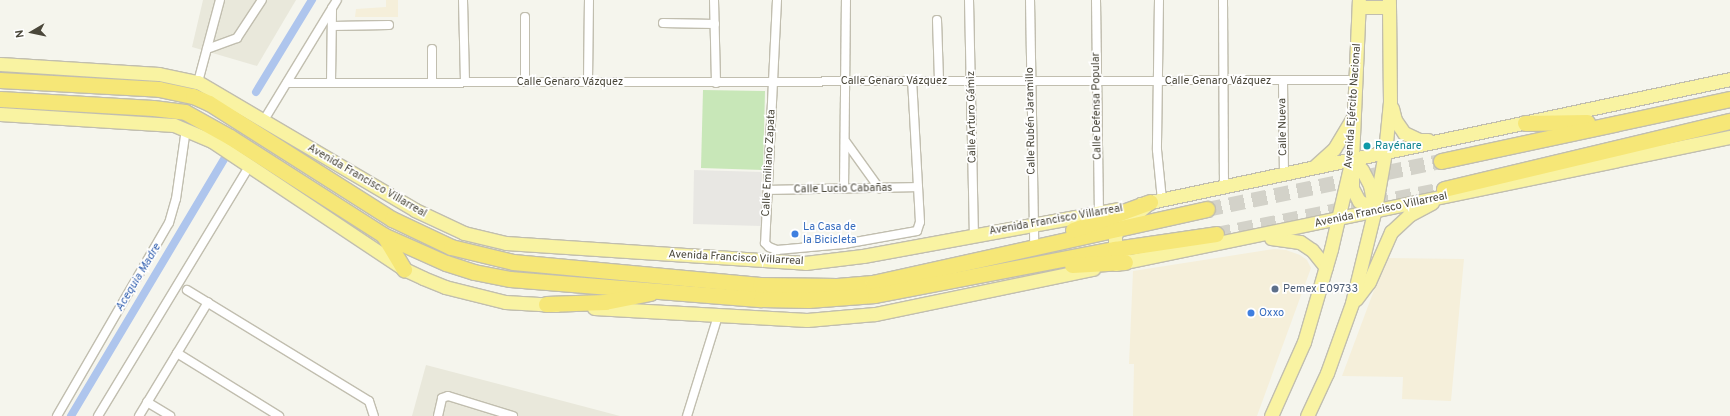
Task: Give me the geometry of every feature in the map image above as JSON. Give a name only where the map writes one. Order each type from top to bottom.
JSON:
[{"type":"highway","points":[[0,70],[102,87]]},
{"type":"highway","name":"Avenida Francisco Villarreal","points":[[0,80],[102,87],[159,89],[193,96],[209,103],[392,219],[451,247],[512,262],[760,285],[805,287],[873,283],[1207,209]]},
{"type":"highway","points":[[0,99],[153,108],[185,112],[225,133],[383,235],[418,253],[474,272],[510,279],[808,300],[875,295],[1115,249],[1216,234]]},
{"type":"highway","points":[[1441,161],[1730,99]]},
{"type":"highway","points":[[1525,123],[1605,121],[1614,123]]},
{"type":"highway","name":"Avenida Francisco Villarreal","points":[[1447,192],[1640,142],[1730,121]]},
{"type":"highway","points":[[1500,187],[1529,174],[1640,142]]},
{"type":"highway","points":[[969,261],[1116,217],[1156,201]]},
{"type":"highway","points":[[383,235],[404,269]]},
{"type":"highway","points":[[993,272],[1125,262]]},
{"type":"highway","points":[[546,304],[625,299],[662,290]]},
{"type":"main road","points":[[1307,416],[1327,373],[1352,303],[1375,209],[1386,152],[1390,102],[1389,4],[1359,3]]},
{"type":"main road","name":"Avenida Ejército Nacional","points":[[1271,416],[1304,342],[1339,218],[1352,159],[1359,3]]},
{"type":"main road","name":"Avenida Francisco Villarreal","points":[[0,64],[159,74],[198,82],[415,210],[464,233],[506,244],[805,262],[863,256],[1156,201],[1730,79]]},
{"type":"main road","points":[[1390,102],[1395,120],[1404,133],[1419,140],[1440,140]]},
{"type":"main road","name":"Avenida Francisco Villarreal","points":[[0,114],[156,122],[186,129],[212,141],[250,165],[404,269],[445,287],[505,302],[718,316],[807,320],[875,314],[1253,237],[1447,192],[1500,187],[1730,137]]},
{"type":"main road","points":[[1314,167],[1334,149],[1354,116]]},
{"type":"main road","points":[[1352,159],[1362,170],[1370,185],[1375,209]]},
{"type":"main road","points":[[1352,303],[1369,282],[1391,232],[1409,215],[1447,192]]},
{"type":"main road","points":[[1154,257],[1130,256],[1115,249],[1115,236],[1118,229],[1156,201]]},
{"type":"main road","points":[[1253,237],[1300,242],[1312,250],[1326,267]]},
{"type":"street","points":[[198,82],[220,0]]},
{"type":"street","points":[[207,49],[237,38],[262,0]]},
{"type":"street","points":[[264,120],[337,0]]},
{"type":"street","points":[[463,0],[465,82]]},
{"type":"street","points":[[588,82],[589,0]]},
{"type":"street","points":[[714,0],[716,83]]},
{"type":"street","name":"Calle Emiliano Zapata","points":[[777,0],[765,244],[777,250],[913,233],[919,227],[918,187]]},
{"type":"street","points":[[844,189],[847,81],[846,0]]},
{"type":"street","name":"Calle Arturo Gámiz","points":[[969,0],[974,235]]},
{"type":"street","name":"Calle Rubén Jaramillo","points":[[1030,0],[1030,82],[1034,241]]},
{"type":"street","name":"Calle Defensa Popular","points":[[1096,0],[1099,212]]},
{"type":"street","points":[[1156,201],[1160,81],[1159,0]]},
{"type":"street","points":[[1223,0],[1224,187]]},
{"type":"street","points":[[331,82],[332,8]]},
{"type":"street","points":[[525,17],[526,82]]},
{"type":"street","points":[[938,20],[939,80]]},
{"type":"street","points":[[663,23],[715,24]]},
{"type":"street","points":[[332,26],[389,25]]},
{"type":"street","points":[[432,49],[432,82]]},
{"type":"street","name":"Calle Genaro Vázquez","points":[[286,83],[716,83],[939,80],[1030,82],[1356,80]]},
{"type":"street","points":[[912,81],[918,187]]},
{"type":"street","name":"Calle Nueva","points":[[1283,81],[1284,173]]},
{"type":"street","points":[[57,416],[169,223],[176,198],[186,129]]},
{"type":"street","points":[[846,142],[879,188]]},
{"type":"street","points":[[98,416],[250,165]]},
{"type":"street","name":"Calle Lucio Cabañas","points":[[768,190],[918,187]]},
{"type":"street","points":[[188,290],[369,401],[374,416]]},
{"type":"street","points":[[139,416],[208,302]]},
{"type":"street","points":[[688,416],[718,316]]},
{"type":"street","points":[[177,354],[279,416]]},
{"type":"street","points":[[438,416],[445,396],[508,415]]},
{"type":"street","points":[[147,402],[170,416]]},
{"type":"shaded area","points":[[203,0],[296,0],[257,66],[192,47]]},
{"type":"shaded area","points":[[386,0],[398,0],[398,17],[355,17],[356,9],[386,7]]},
{"type":"shaded area","points":[[694,170],[762,172],[761,226],[693,224]]},
{"type":"shaded area","points":[[1274,249],[1286,250],[1300,255],[1307,260],[1311,268],[1257,416],[1133,416],[1134,364],[1129,364],[1133,271]]},
{"type":"shaded area","points":[[1386,258],[1464,259],[1451,401],[1402,399],[1403,377],[1342,376]]},
{"type":"shaded area","points":[[426,365],[620,416],[412,416]]},
{"type":"green space","points":[[703,90],[765,91],[763,170],[701,168]]},
{"type":"waterway","name":"Acequia Madre","points":[[256,92],[312,0]]},
{"type":"waterway","name":"Acequia Madre","points":[[71,416],[228,153]]},
{"type":"tunnel","points":[[1207,209],[1441,161]]},
{"type":"tunnel","points":[[1216,234],[1444,189]]},
{"type":"place","name":"Rayénare","points":[[1367,146]]},
{"type":"place","name":"La Casa de la Bicicleta","points":[[795,234]]},
{"type":"place","name":"Pemex E09733","points":[[1275,289]]},
{"type":"place","name":"Oxxo","points":[[1251,313]]}]
